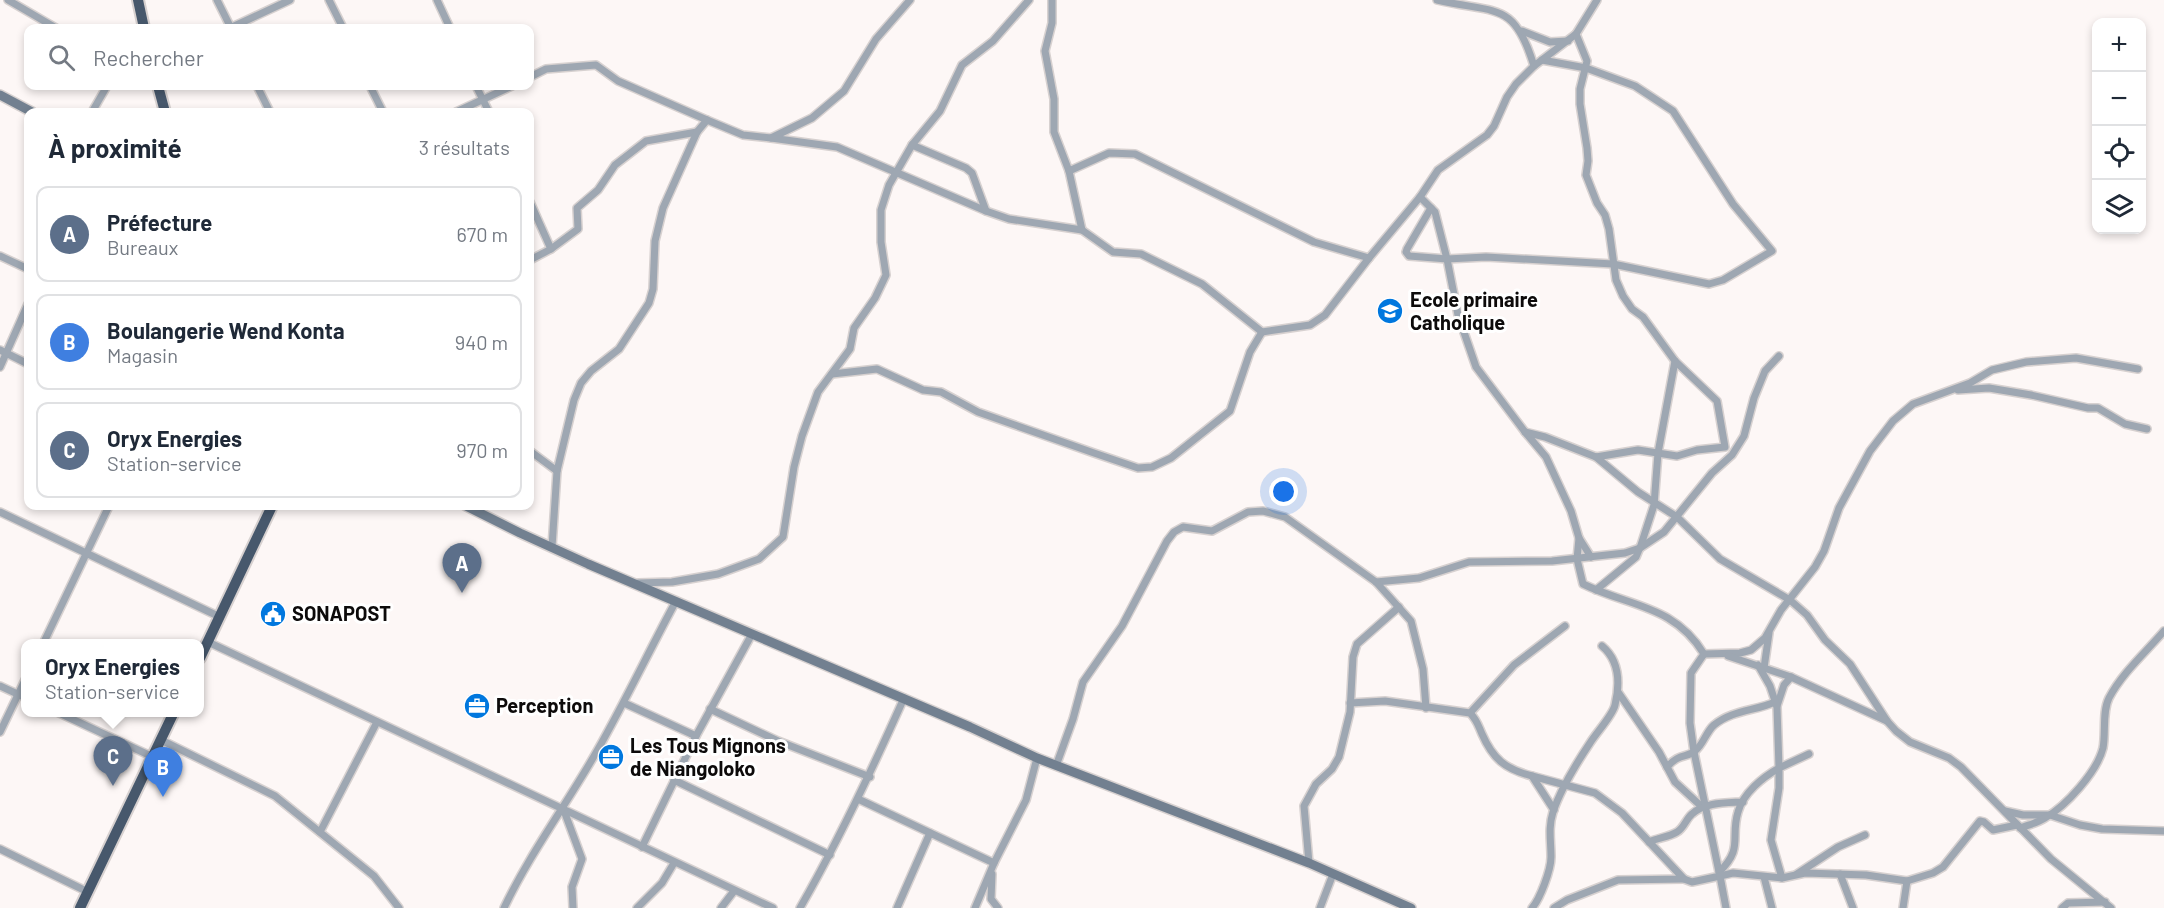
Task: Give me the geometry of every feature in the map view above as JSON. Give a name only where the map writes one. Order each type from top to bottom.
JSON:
[{"type":"highway","points":[[142,3],[144,24]]},
{"type":"highway","points":[[159,90],[164,108]]},
{"type":"highway","points":[[204,650],[270,510]]},
{"type":"highway","points":[[80,908],[172,717]]},
{"type":"main road","points":[[0,95],[24,108]]},
{"type":"main road","points":[[474,510],[552,548],[904,698],[1037,758],[1309,863],[1412,908]]},
{"type":"street","points":[[8,0],[49,24]]},
{"type":"street","points":[[217,0],[228,24]]},
{"type":"street","points":[[239,24],[290,0]]},
{"type":"street","points":[[329,0],[341,24]]},
{"type":"street","points":[[437,0],[448,24]]},
{"type":"street","points":[[771,138],[812,118],[844,91],[876,39],[910,0]]},
{"type":"street","points":[[635,583],[672,582],[718,574],[759,560],[783,537],[794,467],[802,436],[818,392],[849,349],[854,328],[875,298],[886,275],[881,242],[881,210],[889,185],[912,145],[940,111],[962,65],[993,41],[1029,0]]},
{"type":"street","points":[[1052,0],[1052,23],[1045,51],[1053,99],[1054,132],[1069,171],[1082,230]]},
{"type":"street","points":[[1437,0],[1502,12],[1514,20],[1522,31],[1534,66]]},
{"type":"street","points":[[534,75],[546,69],[596,65],[618,81],[743,135],[837,147],[1009,219],[1082,230],[1113,252],[1141,254],[1202,284],[1262,332],[1310,325],[1326,315],[1369,258],[1420,197],[1438,170],[1487,135],[1494,126],[1507,97],[1534,66],[1576,34],[1597,0]]},
{"type":"street","points":[[1522,31],[1550,42],[1568,41]]},
{"type":"street","points":[[1576,34],[1587,62],[1580,89],[1588,161],[1586,175],[1597,203],[1605,214],[1616,280],[1632,309],[1643,317],[1675,361],[1717,401],[1725,447]]},
{"type":"street","points":[[1431,208],[1406,252],[1411,257],[1447,259],[1486,257],[1613,264],[1709,284],[1723,280],[1772,251],[1733,204],[1673,111],[1635,86],[1586,68],[1542,60]]},
{"type":"street","points":[[94,108],[105,90]]},
{"type":"street","points":[[259,90],[268,108]]},
{"type":"street","points":[[372,90],[381,108]]},
{"type":"street","points":[[478,90],[487,108]]},
{"type":"street","points":[[465,108],[504,90]]},
{"type":"street","points":[[552,548],[557,471],[574,400],[581,383],[591,371],[619,349],[648,303],[652,289],[655,241],[663,208],[696,132],[707,120]]},
{"type":"street","points":[[534,258],[551,249],[578,229],[577,208],[598,190],[615,165],[646,141],[696,132]]},
{"type":"street","points":[[912,145],[966,168],[972,173],[986,211]]},
{"type":"street","points":[[1069,171],[1109,153],[1135,154],[1314,242],[1369,258]]},
{"type":"street","points":[[1420,197],[1435,212],[1458,315],[1476,367],[1546,458],[1571,511],[1579,538],[1591,557]]},
{"type":"street","points":[[534,211],[551,249]]},
{"type":"street","points":[[0,256],[24,267]]},
{"type":"street","points":[[0,367],[3,352],[24,312]]},
{"type":"street","points":[[832,374],[877,369],[923,390],[941,392],[978,412],[1072,446],[1138,468],[1152,467],[1171,458],[1230,411],[1250,352],[1262,332]]},
{"type":"street","points":[[3,352],[24,362]]},
{"type":"street","points":[[1376,582],[1419,578],[1469,562],[1577,559],[1625,553],[1640,548],[1664,532],[1712,473],[1732,455],[1744,436],[1754,398],[1765,371],[1779,356]]},
{"type":"street","points":[[1954,390],[1992,370],[2026,362],[2076,358],[2138,369]]},
{"type":"street","points":[[1596,590],[1635,557],[1640,548],[1655,502],[1658,453],[1675,361]]},
{"type":"street","points":[[1704,654],[1740,653],[1751,650],[1759,644],[1781,610],[1815,567],[1824,551],[1839,508],[1870,451],[1893,421],[1913,404],[1935,394],[1954,390],[1989,388],[2088,408],[2098,408],[2125,424],[2146,429]]},
{"type":"street","points":[[1524,432],[1545,437],[1596,457],[1638,492],[1677,518],[1720,559],[1790,600],[1806,615],[1825,640],[1851,664],[1887,721],[1910,742],[1949,758],[1959,765],[2051,859],[2111,908]]},
{"type":"street","points":[[1596,457],[1638,450],[1677,456],[1697,450],[1740,443]]},
{"type":"street","points":[[534,454],[557,471]]},
{"type":"street","points":[[45,639],[107,510]]},
{"type":"street","points":[[1056,766],[1073,719],[1083,682],[1122,626],[1167,541],[1174,532],[1188,527],[1212,531],[1248,512],[1263,511],[1285,517],[1376,582],[1399,607],[1411,621],[1423,669],[1426,708]]},
{"type":"street","points":[[0,512],[220,617]]},
{"type":"street","points":[[1579,538],[1577,559],[1583,584],[1673,619],[1694,639],[1704,654]]},
{"type":"street","points":[[504,908],[536,848],[563,808],[624,703],[648,651],[676,601]]},
{"type":"street","points":[[1309,863],[1304,806],[1316,784],[1332,769],[1339,757],[1350,712],[1353,657],[1356,644],[1399,607]]},
{"type":"street","points":[[1470,713],[1514,665],[1565,626]]},
{"type":"street","points":[[1770,628],[1761,666],[1776,705],[1779,788],[1771,840],[1782,878]]},
{"type":"street","points":[[1554,908],[1567,900],[1618,880],[1684,879],[1692,882],[1720,874],[1733,873],[1782,878],[1805,873],[1866,875],[1907,881],[1933,873],[1942,867],[1980,821],[1993,830],[2018,827],[2050,815],[2070,797],[2098,762],[2103,749],[2108,701],[2120,681],[2164,631]]},
{"type":"street","points":[[642,847],[696,736],[752,634]]},
{"type":"street","points":[[208,642],[772,908]]},
{"type":"street","points":[[1532,908],[1546,879],[1551,859],[1550,825],[1554,810],[1589,743],[1614,709],[1618,692],[1618,677],[1611,654],[1602,646]]},
{"type":"street","points":[[1704,654],[1691,673],[1690,723],[1704,807],[1726,908]]},
{"type":"street","points":[[1723,654],[1791,676],[1887,721]]},
{"type":"street","points":[[1776,705],[1784,685],[1791,676]]},
{"type":"street","points":[[0,686],[21,696]]},
{"type":"street","points":[[0,732],[21,688]]},
{"type":"street","points":[[1618,692],[1659,752],[1675,782],[1704,807]]},
{"type":"street","points":[[800,908],[870,777],[904,698]]},
{"type":"street","points":[[1350,703],[1385,701],[1470,713],[1479,722],[1482,733],[1497,759],[1514,771],[1595,794],[1622,813],[1684,879]]},
{"type":"street","points":[[624,703],[696,736]]},
{"type":"street","points":[[1667,767],[1673,760],[1694,752],[1713,726],[1724,718],[1736,712],[1776,705]]},
{"type":"street","points":[[710,709],[778,741],[870,777]]},
{"type":"street","points":[[68,717],[153,757]]},
{"type":"street","points":[[320,832],[377,722]]},
{"type":"street","points":[[161,740],[275,796],[374,876],[399,908]]},
{"type":"street","points":[[1720,874],[1732,857],[1736,844],[1738,811],[1743,802],[1759,781],[1779,768],[1809,754]]},
{"type":"street","points":[[975,908],[1026,800],[1037,758]]},
{"type":"street","points":[[1532,776],[1554,810]]},
{"type":"street","points":[[674,780],[830,855]]},
{"type":"street","points":[[858,799],[993,866]]},
{"type":"street","points":[[1649,842],[1675,834],[1694,811],[1704,807],[1743,802]]},
{"type":"street","points":[[563,808],[582,859],[572,887],[573,908]]},
{"type":"street","points":[[2005,811],[2023,815],[2050,815],[2080,825],[2102,829],[2164,831]]},
{"type":"street","points":[[897,908],[930,833]]},
{"type":"street","points":[[1796,875],[1838,847],[1865,835]]},
{"type":"street","points":[[0,849],[88,892]]},
{"type":"street","points":[[636,908],[662,883],[674,863]]},
{"type":"street","points":[[993,866],[991,899],[998,908]]},
{"type":"street","points":[[1320,908],[1333,874]]},
{"type":"street","points":[[1840,874],[1853,908]]},
{"type":"street","points":[[1764,877],[1772,908]]},
{"type":"street","points":[[1903,908],[1907,881]]},
{"type":"street","points":[[721,908],[734,891]]},
{"type":"street","points":[[2062,908],[2068,903],[2104,902]]},
{"type":"place","name":"Ecole primaire Catholique","points":[[1390,311]]},
{"type":"place","name":"Préfecture","points":[[462,593]]},
{"type":"place","name":"SONAPOST","points":[[273,614]]},
{"type":"place","name":"Perception","points":[[477,706]]},
{"type":"place","name":"Les Tous Mignons de Niangoloko","points":[[611,757]]},
{"type":"place","name":"Oryx Energies","points":[[113,786]]},
{"type":"place","name":"Boulangerie Wend Konta","points":[[163,797]]}]
